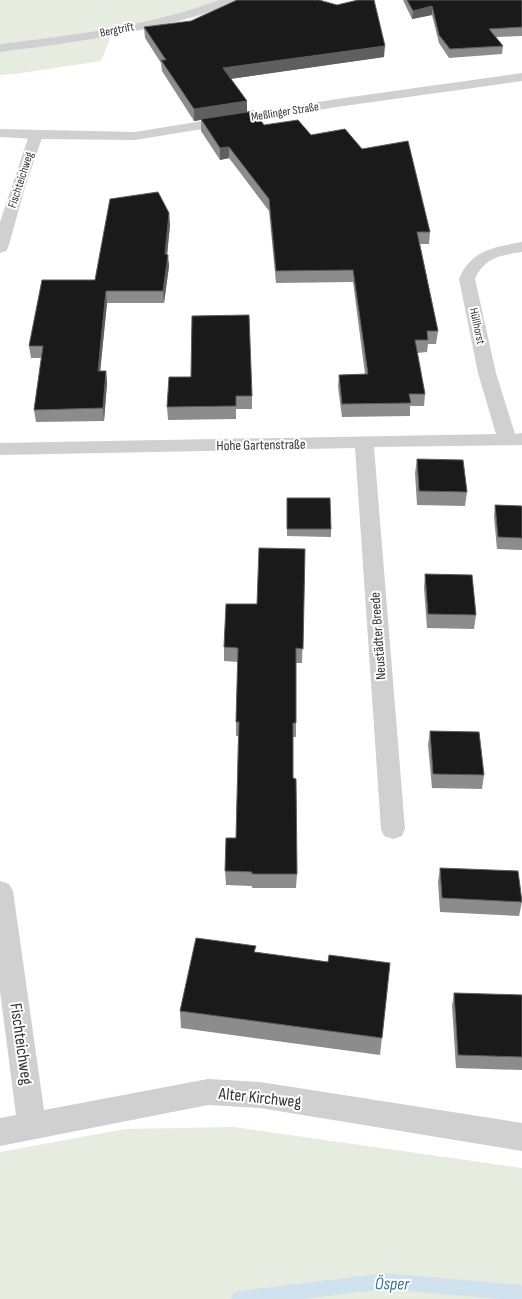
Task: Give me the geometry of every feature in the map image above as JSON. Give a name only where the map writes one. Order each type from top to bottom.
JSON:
[{"type":"street","name":"Bergtrift","points":[[0,48],[64,40],[151,23],[203,11],[230,0]]},
{"type":"street","name":"Meßlinger Straße","points":[[0,133],[135,136],[522,77]]},
{"type":"street","name":"Fischteichweg","points":[[0,248],[13,185],[36,135]]},
{"type":"street","name":"Hüllhorst","points":[[514,439],[487,373],[467,279],[470,269],[475,262],[484,257],[509,249],[522,247]]},
{"type":"street","name":"Hohe Gartenstraße","points":[[0,449],[514,439]]},
{"type":"street","name":"Neustädter Breede","points":[[364,443],[393,829]]},
{"type":"street","name":"Fischteichweg","points":[[0,891],[32,1126]]},
{"type":"street","name":"Alter Kirchweg","points":[[0,1132],[208,1092],[260,1095],[522,1137]]},
{"type":"shaded area","points":[[0,0],[246,0],[217,12],[166,25],[111,36],[101,61],[0,75]]},
{"type":"shaded area","points":[[233,1127],[522,1168],[522,1299],[0,1299],[0,1152],[125,1129]]},
{"type":"building","points":[[237,0],[319,0],[337,5],[358,0],[374,0],[385,46],[223,68],[247,101],[194,109],[161,60],[166,60],[144,27],[191,21]]},
{"type":"building","points":[[407,0],[522,0],[522,27],[489,29],[503,46],[450,49],[439,35],[432,6],[413,11]]},
{"type":"building","points":[[254,111],[264,125],[298,120],[311,135],[345,129],[362,149],[408,141],[430,232],[417,232],[438,331],[427,331],[428,340],[415,340],[425,394],[409,394],[411,403],[342,404],[339,375],[368,374],[353,270],[276,271],[269,199],[229,147],[220,148],[201,119]]},
{"type":"building","points":[[158,192],[169,213],[165,254],[168,255],[163,291],[106,291],[98,371],[106,371],[103,408],[34,410],[43,346],[29,346],[42,280],[95,280],[110,199]]},
{"type":"building","points":[[249,315],[252,396],[236,396],[236,406],[167,407],[169,377],[191,377],[192,316]]},
{"type":"building","points":[[417,459],[463,460],[467,492],[419,491]]},
{"type":"building","points":[[287,498],[330,498],[331,529],[287,529]]},
{"type":"building","points":[[495,505],[522,506],[522,538],[498,537]]},
{"type":"building","points":[[259,548],[305,549],[303,649],[296,648],[296,723],[293,723],[293,778],[296,779],[297,874],[252,874],[252,872],[225,871],[226,838],[236,838],[239,722],[236,722],[238,648],[224,647],[226,604],[257,604]]},
{"type":"building","points":[[425,574],[472,575],[476,615],[428,614]]},
{"type":"building","points":[[430,731],[479,732],[484,775],[433,774]]},
{"type":"building","points":[[440,868],[518,871],[522,902],[442,898]]},
{"type":"building","points":[[196,938],[256,946],[254,952],[328,962],[329,955],[390,963],[382,1038],[180,1011]]},
{"type":"building","points":[[454,993],[522,995],[522,1057],[458,1055]]},
{"type":"waterway","name":"Ösper","points":[[239,1299],[385,1281],[522,1293]]}]
